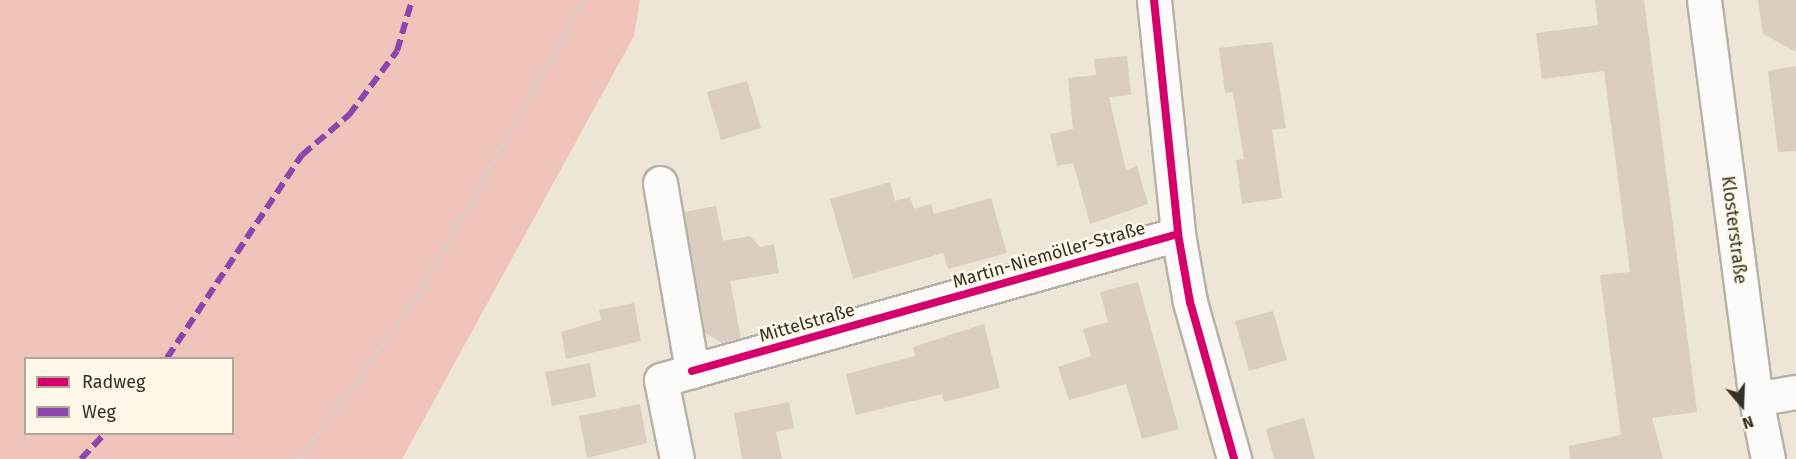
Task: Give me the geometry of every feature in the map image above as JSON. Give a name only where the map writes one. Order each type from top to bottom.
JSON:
[{"type":"street","points":[[1154,0],[1178,234],[1190,302],[1234,459]]},
{"type":"street","name":"Klosterstraße","points":[[1704,0],[1755,399],[1768,459]]},
{"type":"street","points":[[660,183],[692,371]]},
{"type":"street","name":"Martin-Niemöller-Straße","points":[[929,305],[1178,234]]},
{"type":"street","name":"Mittelstraße","points":[[677,459],[661,380],[929,305]]},
{"type":"street","points":[[1755,399],[1796,392]]},
{"type":"path","points":[[299,459],[416,299],[584,0]]},
{"type":"shaded area","points":[[0,0],[640,0],[634,36],[402,459],[0,459]]},
{"type":"building","points":[[1595,0],[1644,0],[1697,412],[1652,418],[1663,459],[1570,459],[1569,446],[1621,435],[1600,275],[1630,272],[1604,71],[1542,79],[1536,33],[1598,25]]},
{"type":"building","points":[[1758,0],[1796,0],[1796,52],[1763,34]]},
{"type":"building","points":[[1272,42],[1286,128],[1272,130],[1282,198],[1242,204],[1236,160],[1244,159],[1233,92],[1225,93],[1219,48]]},
{"type":"building","points":[[1127,56],[1131,95],[1109,97],[1126,170],[1137,166],[1148,204],[1090,224],[1073,163],[1057,166],[1050,134],[1073,129],[1068,78],[1096,75],[1094,59]]},
{"type":"building","points":[[1796,66],[1796,151],[1778,152],[1768,71]]},
{"type":"building","points":[[747,81],[761,128],[721,140],[707,92]]},
{"type":"building","points":[[890,182],[895,201],[910,197],[914,209],[931,204],[934,214],[991,198],[1007,253],[948,269],[943,253],[853,279],[830,199]]},
{"type":"building","points":[[716,206],[723,241],[750,236],[760,247],[774,244],[779,273],[730,281],[741,338],[722,343],[705,333],[684,212]]},
{"type":"building","points":[[1138,282],[1179,429],[1142,439],[1126,384],[1069,400],[1058,367],[1091,356],[1083,329],[1108,322],[1100,292]]},
{"type":"building","points":[[634,303],[641,341],[566,359],[561,332],[601,320],[599,310]]},
{"type":"building","points":[[1273,311],[1287,360],[1249,371],[1235,321]]},
{"type":"building","points":[[984,324],[1000,388],[944,402],[942,394],[856,415],[846,374],[915,356],[913,347]]},
{"type":"building","points":[[590,363],[596,397],[552,406],[545,372]]},
{"type":"building","points":[[789,402],[794,428],[776,432],[782,459],[742,459],[734,413]]},
{"type":"building","points":[[640,404],[647,443],[587,458],[579,416]]},
{"type":"building","points":[[1304,418],[1315,459],[1274,459],[1266,429]]},
{"type":"marked path","points":[[168,357],[302,155],[349,115],[397,51],[412,0]]},
{"type":"marked path","points":[[81,459],[103,435]]},
{"type":"cycle path","points":[[1154,0],[1178,234],[1190,302],[1234,459]]},
{"type":"cycle path","points":[[692,371],[1178,234]]}]
